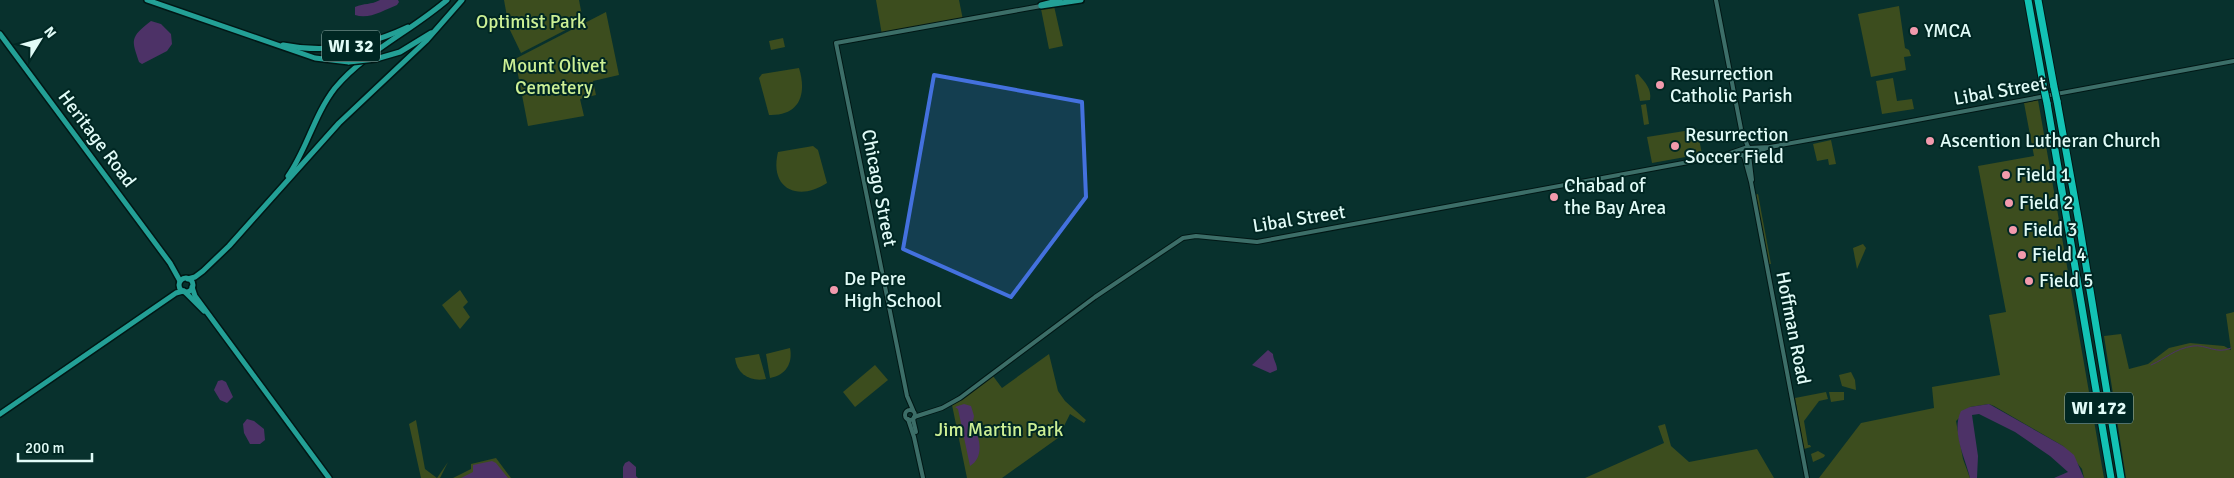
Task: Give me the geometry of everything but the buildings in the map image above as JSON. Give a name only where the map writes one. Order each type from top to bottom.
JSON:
[{"type":"highway","name":"WI 172","points":[[2026,0],[2047,103],[2111,478]]},
{"type":"highway","name":"WI 172","points":[[2038,0],[2096,325],[2120,478]]},
{"type":"main road","name":"WI 32","points":[[147,0],[315,58],[349,62],[376,60],[414,45],[432,32],[462,0]]},
{"type":"main road","name":"WI 32","points":[[270,42],[317,49],[349,47],[392,35],[426,17],[447,0]]},
{"type":"main road","points":[[1039,2],[1060,0]]},
{"type":"main road","points":[[1039,2],[1081,0]]},
{"type":"main road","points":[[281,188],[295,165],[324,104],[339,83],[368,58],[426,17]]},
{"type":"main road","points":[[163,302],[180,282],[195,277],[229,246],[339,123],[426,42],[447,17]]},
{"type":"main road","name":"Heritage Road","points":[[0,34],[170,263],[180,282]]},
{"type":"main road","name":"Heritage Road","points":[[170,263],[188,279]]},
{"type":"main road","points":[[0,414],[176,293],[189,291],[203,271]]},
{"type":"main road","points":[[188,279],[194,294],[204,306],[208,315]]},
{"type":"main road","points":[[180,282],[180,288],[208,315],[329,478]]},
{"type":"street","name":"Hoffman Road","points":[[1716,0],[1807,478]]},
{"type":"street","name":"Chicago Street","points":[[913,411],[907,396],[836,43],[1039,2]]},
{"type":"street","name":"Libal Street","points":[[912,418],[942,408],[960,398],[1095,297],[1183,238],[1196,236],[1257,242],[2234,62]]},
{"type":"street","name":"Hoffman Road","points":[[1742,129],[1749,148],[1745,153]]},
{"type":"street","name":"Libal Street","points":[[1749,148],[1770,147]]},
{"type":"street","name":"Chicago Street","points":[[907,396],[906,415],[912,418],[922,478]]},
{"type":"street","points":[[912,418],[913,411]]},
{"type":"street","name":"Libal Street","points":[[906,412],[930,411]]},
{"type":"highlighted area","points":[[934,75],[1082,102],[1086,197],[1011,297],[903,249]]},
{"type":"green space","name":"Optimist Park","points":[[504,0],[579,0],[583,21],[521,53],[509,28]]},
{"type":"green space","points":[[876,0],[959,0],[963,20],[882,35]]},
{"type":"green space","points":[[1054,6],[1063,46],[1049,49],[1041,9]]},
{"type":"green space","points":[[1899,6],[1905,48],[1909,50],[1911,56],[1904,57],[1906,70],[1871,77],[1858,14]]},
{"type":"green space","name":"Mount Olivet Cemetery","points":[[606,12],[619,75],[593,81],[596,95],[580,99],[584,116],[528,126],[515,59]]},
{"type":"green space","points":[[783,38],[785,47],[771,50],[769,41]]},
{"type":"green space","points":[[799,68],[802,86],[799,102],[788,112],[769,115],[759,78],[762,74]]},
{"type":"green space","points":[[1638,74],[1649,89],[1650,100],[1640,101],[1635,75]]},
{"type":"green space","points":[[1893,78],[1897,101],[1912,99],[1914,109],[1882,114],[1876,81]]},
{"type":"green space","points":[[2038,100],[2104,478],[2084,478],[2082,469],[2063,446],[1989,404],[1970,407],[1956,421],[1963,459],[1970,478],[1819,478],[1861,423],[1934,408],[1932,387],[2000,375],[1989,315],[2006,312],[1978,166],[2034,156],[2024,103]]},
{"type":"green space","points":[[1646,104],[1649,124],[1644,125],[1641,105]]},
{"type":"green space","name":"Resurrection Soccer Field","points":[[1697,129],[1702,154],[1652,163],[1647,137]]},
{"type":"green space","points":[[1831,140],[1836,164],[1829,165],[1828,159],[1817,161],[1813,144]]},
{"type":"green space","points":[[813,146],[818,150],[827,183],[816,189],[806,191],[796,191],[788,188],[782,183],[778,175],[776,165],[778,152]]},
{"type":"green space","points":[[1758,194],[1771,264],[1769,264],[1755,195]]},
{"type":"green space","points":[[1863,244],[1866,248],[1857,269],[1853,248]]},
{"type":"green space","points":[[460,290],[468,302],[463,307],[470,317],[460,329],[442,305]]},
{"type":"green space","points":[[2234,312],[2234,478],[2126,478],[2104,336],[2121,334],[2129,369],[2148,364],[2169,348],[2190,343],[2224,346],[2231,350],[2226,314]]},
{"type":"green space","points":[[790,348],[791,353],[787,368],[780,374],[770,378],[766,354]]},
{"type":"green space","points":[[759,354],[766,379],[760,380],[750,378],[742,373],[736,364],[735,358]]},
{"type":"green space","name":"Jim Martin Park","points":[[1049,354],[1058,391],[1065,401],[1086,420],[1084,423],[1070,414],[1058,438],[1002,478],[967,478],[952,405],[993,376],[1002,388]]},
{"type":"green space","points":[[875,365],[888,380],[855,407],[843,392]]},
{"type":"green space","points":[[1851,372],[1855,380],[1856,390],[1842,386],[1839,375]]},
{"type":"green space","points":[[1826,392],[1828,399],[1819,401],[1804,421],[1808,445],[1811,447],[1804,449],[1795,398]]},
{"type":"green space","points":[[1829,392],[1844,392],[1844,400],[1831,402]]},
{"type":"green space","points":[[416,420],[425,469],[437,478],[421,478],[409,424]]},
{"type":"green space","points":[[1665,424],[1671,446],[1689,462],[1757,449],[1774,478],[1585,478],[1664,443],[1658,426]]},
{"type":"green space","points":[[1818,451],[1825,455],[1813,462],[1811,454]]},
{"type":"green space","points":[[496,458],[511,478],[453,478],[471,469],[471,464]]},
{"type":"green space","points":[[448,462],[440,478],[437,478]]},
{"type":"shaded area","points":[[380,0],[398,0],[399,2],[397,5],[382,12],[366,16],[355,15],[355,7]]},
{"type":"shaded area","points":[[151,21],[161,24],[171,34],[172,44],[167,51],[142,64],[139,62],[134,40],[139,31]]},
{"type":"shaded area","points":[[1268,350],[1273,354],[1277,368],[1277,370],[1270,373],[1252,365]]},
{"type":"shaded area","points":[[218,381],[226,382],[233,397],[227,403],[220,400],[214,390]]},
{"type":"shaded area","points":[[964,404],[971,406],[974,416],[972,426],[980,447],[977,458],[970,466],[958,409],[955,407]]},
{"type":"shaded area","points":[[1989,404],[2063,446],[2074,455],[2084,478],[2054,478],[2068,472],[2050,456],[2015,432],[1979,414],[1972,415],[1978,456],[1977,478],[1970,478],[1958,436],[1958,419],[1961,411],[1970,407]]},
{"type":"shaded area","points":[[247,419],[254,421],[264,429],[265,440],[260,444],[250,444],[244,433],[243,424]]},
{"type":"shaded area","points":[[492,461],[496,463],[508,478],[461,478],[473,472],[473,465]]},
{"type":"shaded area","points":[[629,461],[636,467],[636,476],[638,478],[623,478],[623,467]]},
{"type":"waterway","points":[[2151,365],[2186,347],[2202,346],[2216,350],[2231,348]]},
{"type":"place","name":"YMCA","points":[[1914,31]]},
{"type":"place","name":"Resurrection Catholic Parish","points":[[1660,85]]},
{"type":"place","name":"Ascention Lutheran Church","points":[[1930,141]]},
{"type":"place","name":"Resurrection Soccer Field","points":[[1675,146]]},
{"type":"place","name":"Field 1","points":[[2006,175]]},
{"type":"place","name":"Chabad of the Bay Area","points":[[1554,197]]},
{"type":"place","name":"Field 2","points":[[2009,203]]},
{"type":"place","name":"Field 3","points":[[2013,230]]},
{"type":"place","name":"Field 4","points":[[2022,255]]},
{"type":"place","name":"Field 5","points":[[2029,281]]},
{"type":"place","name":"De Pere High School","points":[[834,290]]}]
